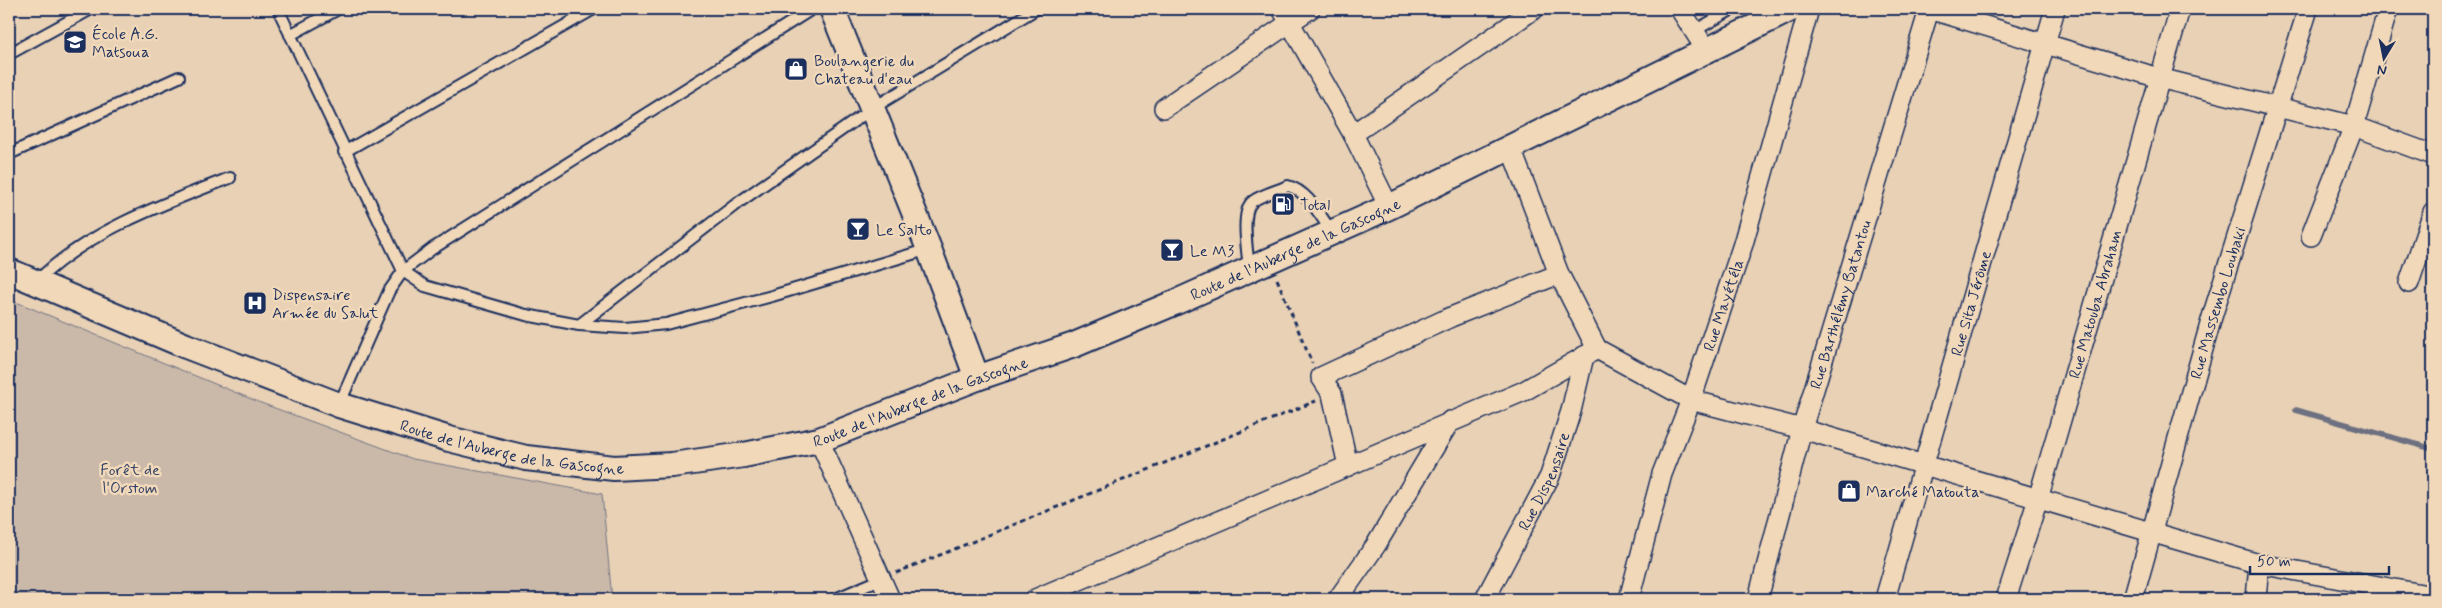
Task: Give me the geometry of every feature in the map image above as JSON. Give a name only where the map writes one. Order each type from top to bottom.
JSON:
[{"type":"street","points":[[832,9],[930,248],[977,378]]},
{"type":"street","points":[[1164,108],[1286,16],[1310,9]]},
{"type":"street","points":[[1353,134],[1534,9]]},
{"type":"street","points":[[1680,9],[1707,51]]},
{"type":"street","name":"Route de l'Auberge de la Gascogne","points":[[9,271],[186,346],[339,405],[449,439],[526,458],[614,468],[672,465],[744,456],[819,440],[977,378],[1074,345],[1389,207],[1791,9]]},
{"type":"street","name":"Rue Mayétéla","points":[[1629,599],[1662,474],[1691,400],[1743,244],[1809,9]]},
{"type":"street","points":[[1929,9],[2159,78],[2354,126],[2433,155]]},
{"type":"street","name":"Rue Barthélémy Batantou","points":[[1758,599],[1802,429],[1929,9]]},
{"type":"street","name":"Rue Sita Jérôme","points":[[1885,599],[1922,465],[2055,9]]},
{"type":"street","name":"Rue Matouba Abraham","points":[[2006,599],[2038,499],[2180,9]]},
{"type":"street","name":"Rue Massembo Loubaki","points":[[2132,599],[2276,108],[2308,9]]},
{"type":"street","points":[[2311,236],[2354,126],[2388,9]]},
{"type":"street","points":[[1286,16],[1353,134],[1389,207]]},
{"type":"street","points":[[1510,146],[1591,352],[1691,400],[1802,429],[2260,564],[2433,596]]},
{"type":"street","points":[[2408,283],[2433,212]]},
{"type":"street","points":[[1348,466],[1332,394],[1321,377],[1451,316],[1559,274]]},
{"type":"street","points":[[1035,599],[1524,391],[1591,352]]},
{"type":"street","name":"Rue Dispensaire","points":[[1485,599],[1550,476],[1591,352]]},
{"type":"street","points":[[1338,599],[1376,545],[1450,421]]},
{"type":"street","points":[[819,440],[890,599]]},
{"type":"street","points":[[2256,599],[2260,564]]},
{"type":"lane","points":[[9,54],[91,9]]},
{"type":"lane","points":[[278,9],[344,152],[402,271],[425,286],[526,315],[579,325],[625,328],[666,324],[772,296],[930,248]]},
{"type":"lane","points":[[290,35],[338,9]]},
{"type":"lane","points":[[344,152],[594,9]]},
{"type":"lane","points":[[339,405],[389,292],[402,271],[432,249],[639,116],[812,9]]},
{"type":"lane","points":[[579,325],[735,205],[873,108],[1036,9]]},
{"type":"lane","points":[[1694,31],[1734,9]]},
{"type":"lane","points":[[9,154],[179,77]]},
{"type":"lane","points":[[36,282],[72,252],[130,220],[230,178]]},
{"type":"lane","points":[[1259,265],[1245,230],[1247,210],[1252,202],[1288,186],[1296,188],[1308,199],[1332,233]]},
{"type":"lane","points":[[835,599],[882,579]]},
{"type":"path","points":[[1259,265],[1321,377]]},
{"type":"path","points":[[882,579],[1332,394]]},
{"type":"green space","name":"Forêt de l'Orstom","points":[[9,299],[261,403],[413,459],[602,494],[612,599],[9,599]]},
{"type":"waterway","points":[[2296,410],[2433,449]]},
{"type":"place","name":"École A.G. Matsoua","points":[[75,42]]},
{"type":"place","name":"Boulangerie du Chateau d'eau","points":[[796,69]]},
{"type":"place","name":"Total","points":[[1283,204]]},
{"type":"place","name":"Le Salto","points":[[858,229]]},
{"type":"place","name":"Le M3","points":[[1172,250]]},
{"type":"place","name":"Dispensaire Armée du Salut","points":[[255,303]]},
{"type":"place","name":"Marché Matouta","points":[[1849,491]]}]
